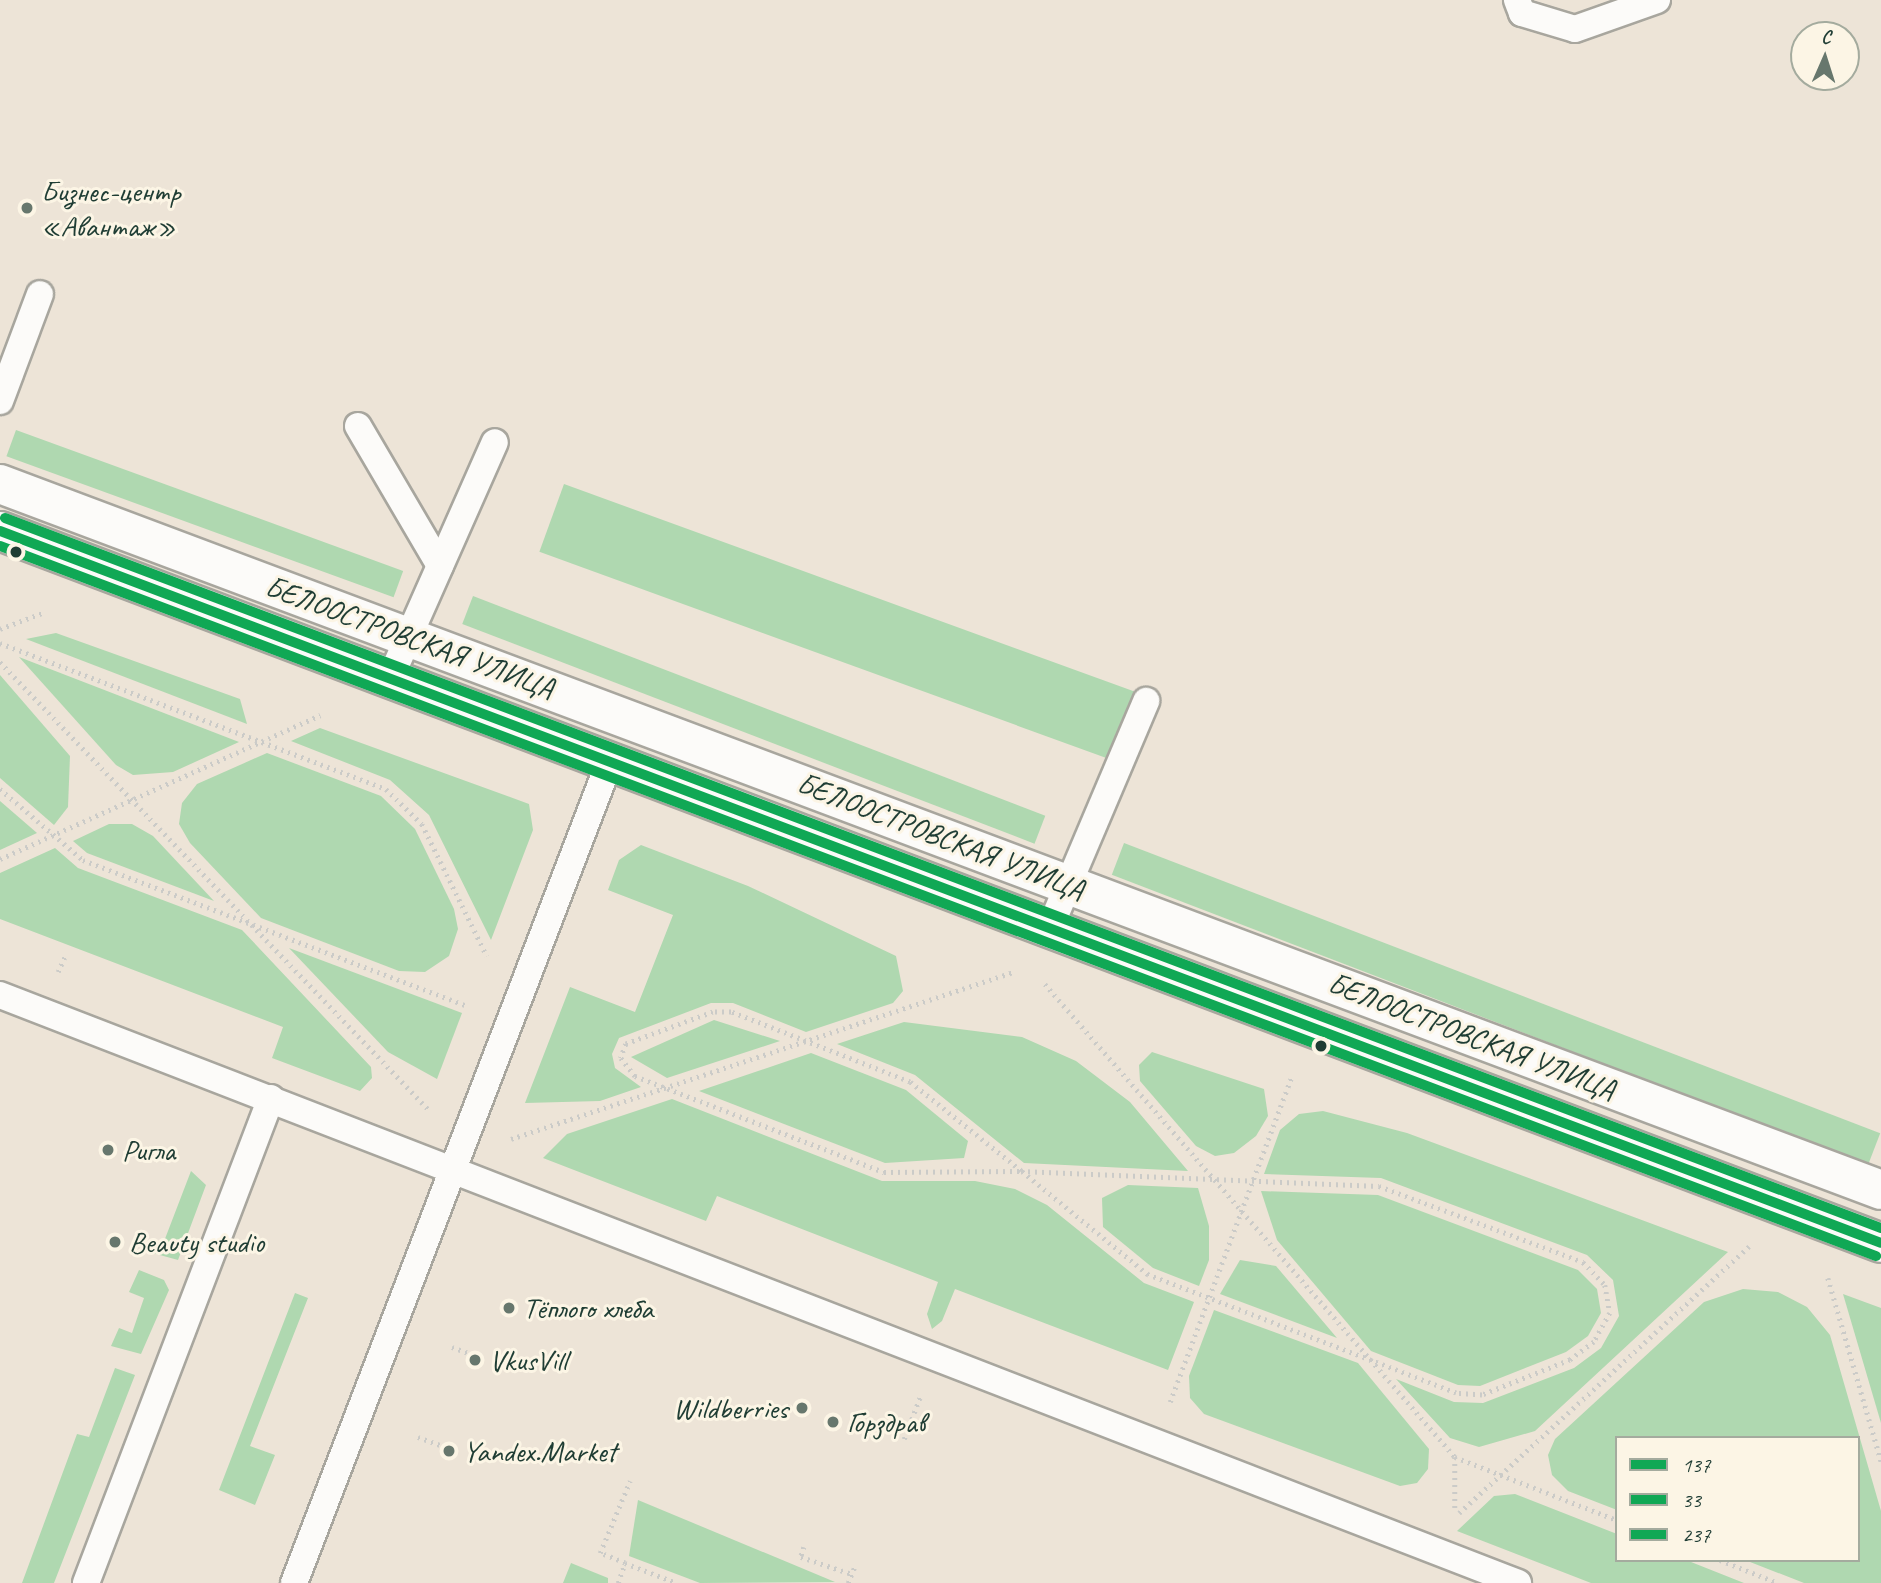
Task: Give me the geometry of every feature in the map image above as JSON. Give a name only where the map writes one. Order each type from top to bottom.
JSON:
[{"type":"main road","name":"БЕЛООСТРОВСКАЯ УЛИЦА","points":[[0,484],[1881,1190]]},
{"type":"main road","name":"БЕЛООСТРОВСКАЯ УЛИЦА","points":[[0,531],[608,766],[1881,1243]]},
{"type":"lane","points":[[1517,0],[1522,13],[1575,29],[1657,0]]},
{"type":"lane","points":[[0,401],[40,294]]},
{"type":"lane","points":[[358,426],[440,566]]},
{"type":"lane","points":[[389,681],[495,442]]},
{"type":"lane","points":[[1049,930],[1146,701]]},
{"type":"lane","points":[[294,1583],[608,766]]},
{"type":"lane","points":[[0,995],[453,1168],[1423,1546],[1456,1572],[1518,1583]]},
{"type":"lane","points":[[86,1583],[271,1098]]},
{"type":"path","points":[[0,629],[45,612]]},
{"type":"path","points":[[0,643],[386,789],[422,824],[492,966]]},
{"type":"path","points":[[0,662],[401,1086],[427,1108],[510,1140],[1013,972]]},
{"type":"path","points":[[0,859],[320,715]]},
{"type":"path","points":[[0,789],[83,860],[475,1009]]},
{"type":"path","points":[[1045,984],[1364,1357],[1455,1457],[1615,1519]]},
{"type":"path","points":[[806,1041],[732,1012],[713,1012],[626,1044],[621,1058],[635,1076],[884,1172],[1021,1171],[1379,1186],[1583,1262],[1605,1285],[1610,1313],[1594,1342],[1570,1360],[1482,1395],[1456,1393],[1148,1275],[1021,1171],[911,1082],[806,1041]]},
{"type":"path","points":[[1155,1441],[1292,1075]]},
{"type":"path","points":[[1423,1546],[1749,1246]]},
{"type":"path","points":[[1826,1274],[1881,1461]]},
{"type":"path","points":[[452,1347],[477,1356]]},
{"type":"path","points":[[418,1437],[443,1446]]},
{"type":"path","points":[[1455,1457],[1455,1516]]},
{"type":"path","points":[[630,1481],[600,1553],[677,1583]]},
{"type":"path","points":[[804,1547],[801,1557],[852,1574]]},
{"type":"path","points":[[1725,1562],[1778,1583]]},
{"type":"path","points":[[618,1583],[625,1563]]},
{"type":"path","points":[[848,1583],[855,1566]]},
{"type":"green space","points":[[16,430],[403,571],[394,597],[6,456]]},
{"type":"green space","points":[[564,484],[1134,692],[1110,759],[539,552]]},
{"type":"green space","points":[[473,596],[1045,816],[1035,844],[462,624]]},
{"type":"green space","points":[[56,633],[240,699],[247,724],[26,639]]},
{"type":"green space","points":[[19,657],[239,742],[173,772],[133,775],[116,765]]},
{"type":"green space","points":[[0,675],[70,756],[68,807],[54,825],[0,778]]},
{"type":"green space","points":[[320,728],[529,804],[533,830],[491,940],[429,815],[390,780],[291,741]]},
{"type":"green space","points":[[267,753],[381,796],[415,829],[454,909],[458,929],[449,956],[425,972],[399,971],[261,918],[190,843],[179,824],[182,803],[197,784]]},
{"type":"green space","points":[[0,801],[37,833],[0,850]]},
{"type":"green space","points":[[109,824],[132,824],[153,836],[214,901],[87,853],[73,841]]},
{"type":"green space","points":[[1124,843],[1880,1133],[1868,1165],[1112,875]]},
{"type":"green space","points":[[641,845],[748,886],[896,956],[903,991],[893,1003],[806,1032],[733,1003],[711,1003],[619,1038],[612,1054],[615,1068],[641,1087],[600,1101],[525,1103],[570,987],[635,1012],[673,915],[608,890],[619,860]]},
{"type":"green space","points":[[55,848],[78,868],[242,930],[371,1067],[372,1078],[360,1091],[272,1058],[283,1027],[0,919],[0,873]]},
{"type":"green space","points":[[289,948],[462,1013],[437,1079],[388,1052]]},
{"type":"green space","points":[[714,1020],[780,1041],[667,1078],[631,1057]]},
{"type":"green space","points":[[904,1022],[1022,1037],[1076,1061],[1130,1102],[1188,1171],[1024,1163],[915,1075],[837,1044]]},
{"type":"green space","points":[[1152,1052],[1264,1089],[1268,1116],[1256,1136],[1234,1153],[1215,1156],[1196,1146],[1140,1081],[1139,1065]]},
{"type":"green space","points":[[811,1053],[906,1090],[968,1141],[964,1158],[885,1163],[699,1091]]},
{"type":"green space","points":[[672,1099],[882,1181],[975,1181],[1015,1189],[1047,1205],[1144,1283],[1194,1302],[1168,1370],[955,1289],[942,1321],[932,1329],[927,1314],[938,1282],[717,1196],[706,1221],[543,1158],[567,1134]]},
{"type":"green space","points":[[1323,1111],[1407,1133],[1728,1252],[1535,1431],[1479,1447],[1450,1438],[1396,1379],[1454,1402],[1483,1403],[1574,1368],[1601,1348],[1619,1316],[1613,1280],[1587,1255],[1381,1178],[1264,1174],[1280,1130],[1299,1114]]},
{"type":"green space","points":[[191,1171],[206,1185],[178,1260],[149,1252],[152,1240],[163,1244]]},
{"type":"green space","points":[[1128,1185],[1198,1188],[1209,1226],[1209,1260],[1199,1286],[1153,1268],[1103,1227],[1102,1198]]},
{"type":"green space","points":[[1261,1191],[1378,1195],[1578,1270],[1597,1289],[1601,1313],[1588,1336],[1566,1352],[1480,1386],[1458,1385],[1371,1351],[1277,1240]]},
{"type":"green space","points":[[1240,1260],[1276,1266],[1337,1338],[1220,1294]]},
{"type":"green space","points":[[139,1270],[164,1280],[169,1290],[141,1354],[111,1346],[119,1328],[132,1333],[144,1298],[129,1292]]},
{"type":"green space","points":[[1743,1289],[1778,1292],[1807,1307],[1830,1335],[1859,1436],[1615,1436],[1615,1509],[1568,1491],[1552,1475],[1548,1455],[1555,1439],[1704,1302]]},
{"type":"green space","points":[[295,1293],[308,1298],[250,1446],[275,1455],[255,1505],[219,1490]]},
{"type":"green space","points":[[1843,1294],[1881,1308],[1881,1423]]},
{"type":"green space","points":[[1214,1310],[1358,1363],[1429,1449],[1428,1469],[1417,1483],[1400,1486],[1204,1414],[1190,1398],[1189,1376]]},
{"type":"green space","points":[[115,1368],[135,1375],[54,1583],[22,1583],[77,1434],[89,1437]]},
{"type":"green space","points":[[1860,1439],[1881,1511],[1881,1583],[1804,1583],[1750,1562],[1860,1562]]},
{"type":"green space","points":[[1515,1494],[1615,1533],[1615,1562],[1691,1562],[1744,1583],[1591,1583],[1457,1531],[1494,1496]]},
{"type":"green space","points":[[638,1500],[835,1582],[700,1583],[629,1556]]},
{"type":"green space","points":[[571,1563],[608,1578],[608,1583],[563,1583]]},
{"type":"transit line","name":"237","points":[[5,518],[1881,1228]]},
{"type":"transit line","name":"137","points":[[0,531],[1881,1243]]},
{"type":"transit line","name":"33","points":[[0,546],[1876,1256]]},
{"type":"place","name":"Бизнес-центр «Авантаж»","points":[[27,208]]},
{"type":"place","name":"Ригла","points":[[108,1150]]},
{"type":"place","name":"Beauty studio","points":[[115,1242]]},
{"type":"place","name":"Тёплого хлеба","points":[[509,1308]]},
{"type":"place","name":"VkusVill","points":[[475,1360]]},
{"type":"place","name":"Wildberries","points":[[802,1408]]},
{"type":"place","name":"Горздрав","points":[[833,1422]]},
{"type":"place","name":"Yandex.Market","points":[[449,1451]]}]
